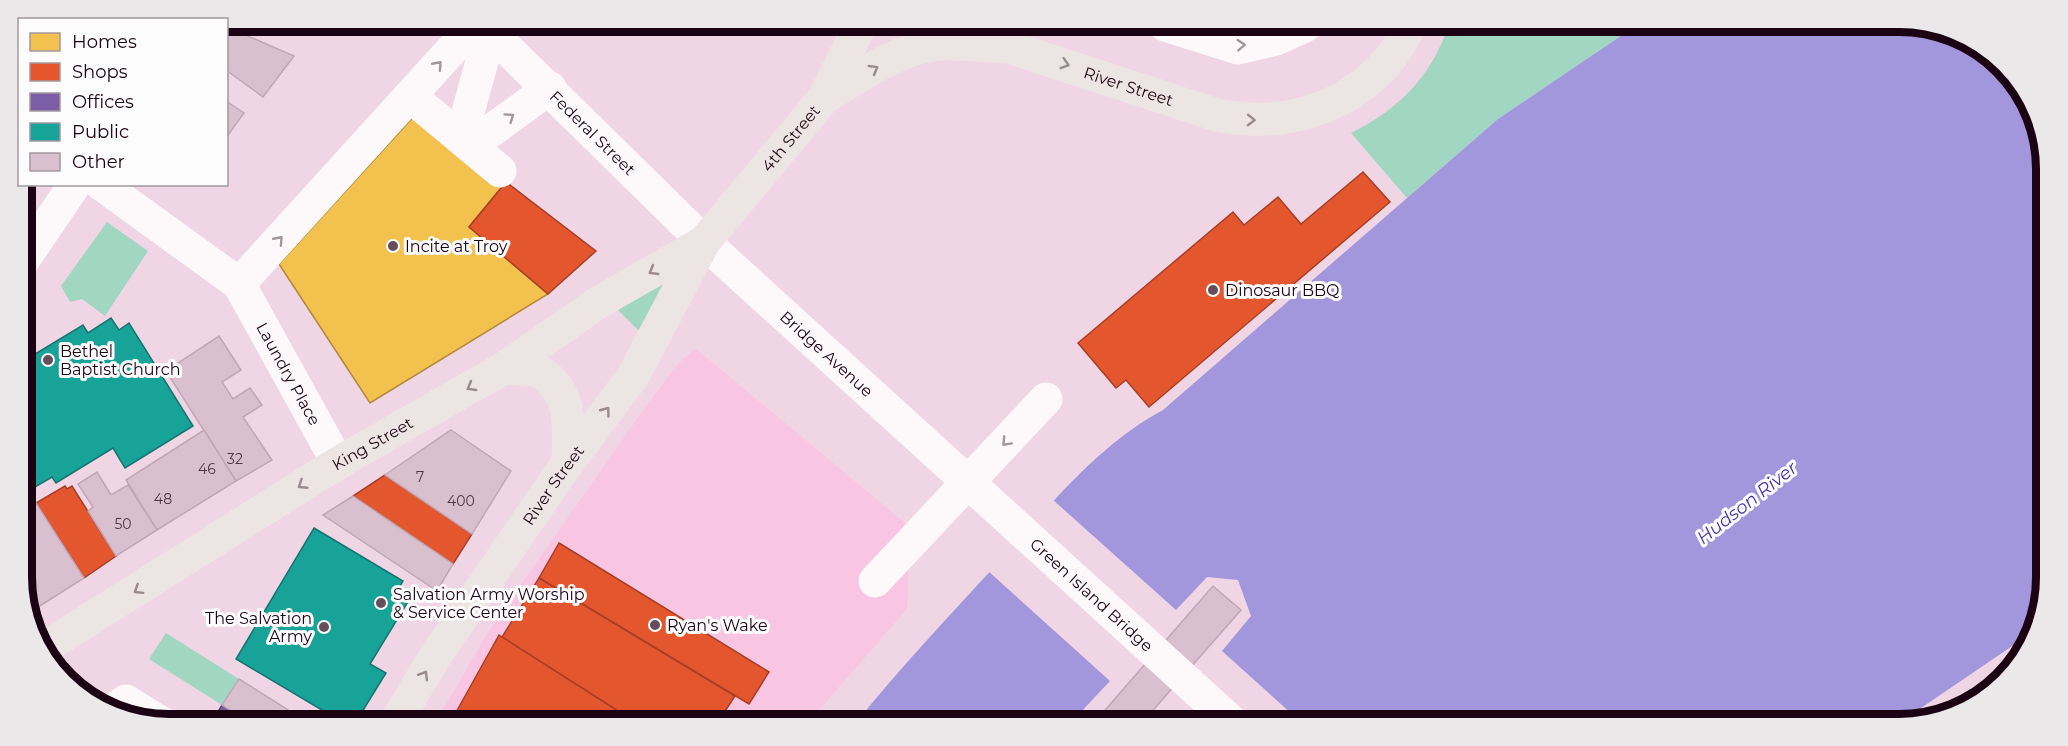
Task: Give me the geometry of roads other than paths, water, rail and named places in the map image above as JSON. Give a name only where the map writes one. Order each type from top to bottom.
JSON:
[{"type":"main road","name":"4th Street","points":[[704,242],[824,98],[857,32]]},
{"type":"main road","name":"River Street","points":[[824,98],[881,64],[916,49],[1001,36],[1218,115],[1246,121],[1290,119],[1334,104],[1365,84],[1389,60],[1406,32]]},
{"type":"main road","name":"River Street","points":[[401,714],[436,655],[568,461],[633,376],[704,242]]},
{"type":"main road","name":"King Street","points":[[50,644],[338,463],[504,368],[599,302],[704,242]]},
{"type":"main road","points":[[504,368],[540,372],[560,389],[570,419],[568,461]]},
{"type":"street","points":[[104,186],[239,284],[410,96],[476,32]]},
{"type":"street","points":[[465,142],[481,32]]},
{"type":"street","name":"Federal Street","points":[[489,32],[550,88],[704,242]]},
{"type":"street","points":[[1187,32],[1238,48],[1276,39],[1292,32]]},
{"type":"street","points":[[465,142],[550,88]]},
{"type":"street","points":[[410,96],[500,171]]},
{"type":"street","points":[[32,247],[74,186]]},
{"type":"street","name":"Bridge Avenue","points":[[704,242],[950,466]]},
{"type":"street","name":"Laundry Place","points":[[239,284],[338,463]]},
{"type":"street","points":[[874,581],[1046,399]]},
{"type":"street","name":"Green Island Bridge","points":[[950,466],[1223,714]]},
{"type":"street","points":[[120,705],[126,701],[144,712]]},
{"type":"water","name":"Hudson River","points":[[1627,32],[1909,32],[1944,39],[1976,55],[1990,65],[2013,92],[2026,116],[2032,133],[2036,168],[2036,578],[2032,613],[2021,640],[1909,714],[863,714],[924,643],[1054,500],[1094,460],[1116,441],[1163,410],[1498,119]]},
{"type":"place","name":"Incite at Troy","points":[[393,246]]},
{"type":"place","name":"Dinosaur BBQ","points":[[1213,290]]},
{"type":"place","name":"Bethel Baptist Church","points":[[48,360]]},
{"type":"place","name":"Salvation Army Worship & Service Center","points":[[381,603]]},
{"type":"place","name":"Ryan's Wake","points":[[655,625]]},
{"type":"place","name":"The Salvation Army","points":[[324,627]]}]
